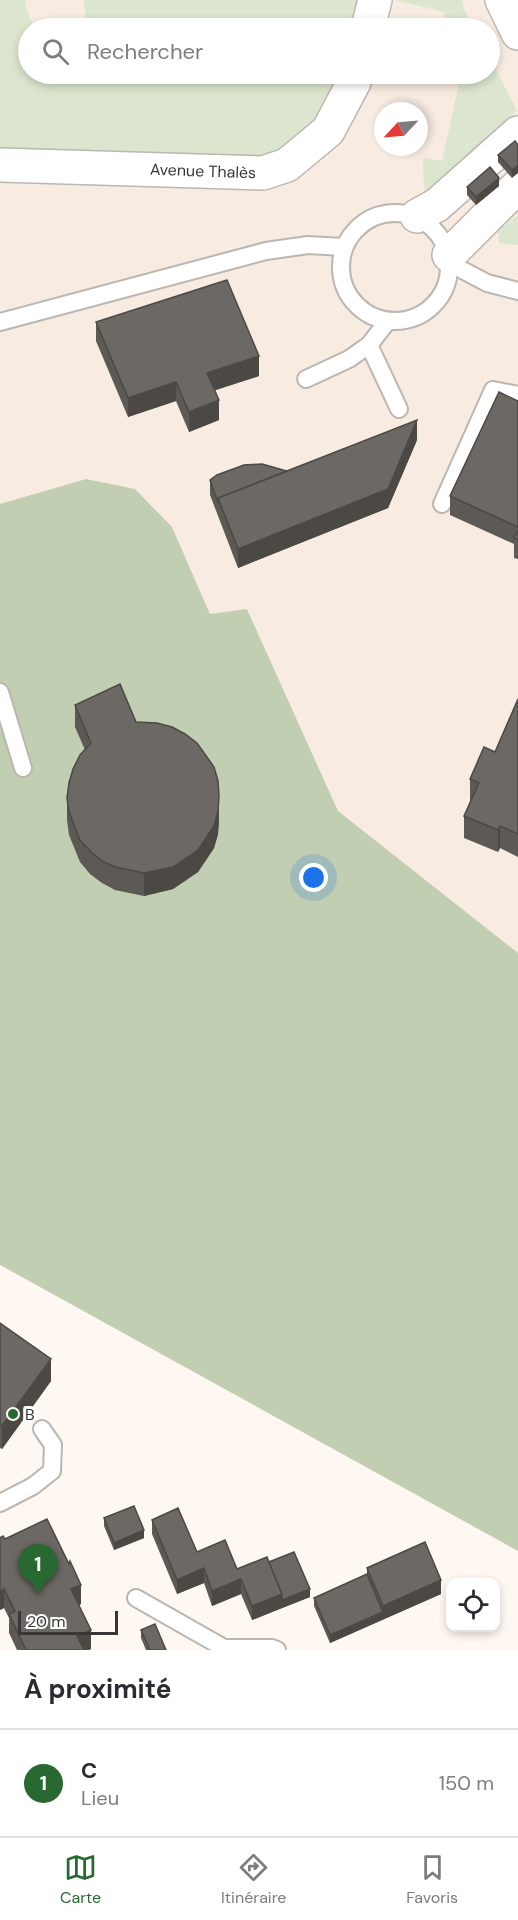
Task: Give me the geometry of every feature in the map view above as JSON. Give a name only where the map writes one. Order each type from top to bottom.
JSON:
[{"type":"street","points":[[370,18],[375,0]]},
{"type":"street","points":[[502,0],[518,33]]},
{"type":"street","name":"Avenue Thalès","points":[[0,165],[263,173],[287,165],[328,131],[353,84]]},
{"type":"street","points":[[417,216],[437,205],[518,133]]},
{"type":"street","points":[[450,259],[518,186]]},
{"type":"lane","points":[[394,212],[417,216],[438,231],[450,259],[443,296],[419,318],[387,322],[357,308],[341,280],[343,247],[363,222],[394,212]]},
{"type":"lane","points":[[0,322],[266,251],[308,245],[343,247]]},
{"type":"lane","points":[[450,259],[488,283],[518,291]]},
{"type":"lane","points":[[306,379],[349,359],[369,345],[387,322]]},
{"type":"lane","points":[[369,345],[399,409]]},
{"type":"lane","points":[[442,504],[493,390],[518,395]]},
{"type":"lane","points":[[0,692],[23,768]]},
{"type":"lane","points":[[0,1503],[33,1486],[52,1471],[53,1445],[42,1429]]},
{"type":"lane","points":[[136,1598],[224,1648],[272,1648],[277,1650]]},
{"type":"shaded area","points":[[0,0],[518,0],[518,953],[338,811],[248,610],[210,614],[172,527],[86,479],[0,504]]},
{"type":"green space","points":[[0,0],[26,0],[25,5],[30,18],[18,18],[18,84],[337,84],[314,136],[273,163],[0,155]]},
{"type":"green space","points":[[84,0],[366,0],[361,18],[85,18]]},
{"type":"green space","points":[[394,0],[462,0],[469,18],[444,18],[445,12]]},
{"type":"green space","points":[[500,78],[517,111],[424,194],[423,158],[442,161],[459,84],[500,84]]},
{"type":"green space","points":[[518,215],[518,245],[499,243],[498,231]]},
{"type":"green space","points":[[86,479],[135,489],[172,527],[210,614],[247,609],[338,811],[518,953],[518,1551],[0,1265],[0,504]]},
{"type":"building","points":[[515,141],[518,145],[518,165],[512,170],[498,155]]},
{"type":"building","points":[[490,167],[499,178],[476,197],[467,187]]},
{"type":"building","points":[[227,280],[259,356],[207,373],[219,400],[189,412],[176,382],[128,398],[96,322]]},
{"type":"building","points":[[499,392],[518,401],[518,527],[450,496]]},
{"type":"building","points":[[417,420],[388,489],[238,549],[218,498]]},
{"type":"building","points":[[262,464],[287,471],[218,498],[218,503],[210,480],[244,465]]},
{"type":"building","points":[[120,684],[136,722],[157,723],[185,734],[197,743],[214,767],[219,796],[214,826],[198,850],[173,867],[144,873],[115,867],[102,861],[80,840],[69,812],[67,798],[73,769],[80,755],[91,743],[75,705]]},
{"type":"building","points":[[518,699],[518,834],[500,826],[498,830],[464,816],[479,783],[470,779],[484,747],[495,752]]},
{"type":"building","name":"B","points":[[0,1323],[51,1359],[2,1426],[0,1425]]},
{"type":"building","points":[[134,1506],[144,1530],[114,1543],[104,1518]]},
{"type":"building","points":[[178,1508],[197,1552],[225,1540],[237,1569],[267,1557],[282,1594],[252,1606],[241,1579],[212,1591],[204,1568],[177,1580],[152,1520]]},
{"type":"building","points":[[47,1519],[81,1585],[71,1589],[91,1630],[77,1636],[84,1650],[26,1650],[9,1614],[15,1611],[4,1589],[0,1591],[0,1538],[3,1536],[5,1539]]},
{"type":"building","points":[[425,1542],[441,1580],[383,1606],[367,1568]]},
{"type":"building","points":[[294,1552],[310,1589],[282,1600],[282,1594],[269,1562]]},
{"type":"building","points":[[367,1574],[383,1612],[330,1635],[314,1598]]},
{"type":"building","points":[[155,1624],[166,1650],[150,1650],[141,1630]]},
{"type":"place","name":"B","points":[[13,1414]]},
{"type":"place","name":"C","points":[[38,1594]]}]
